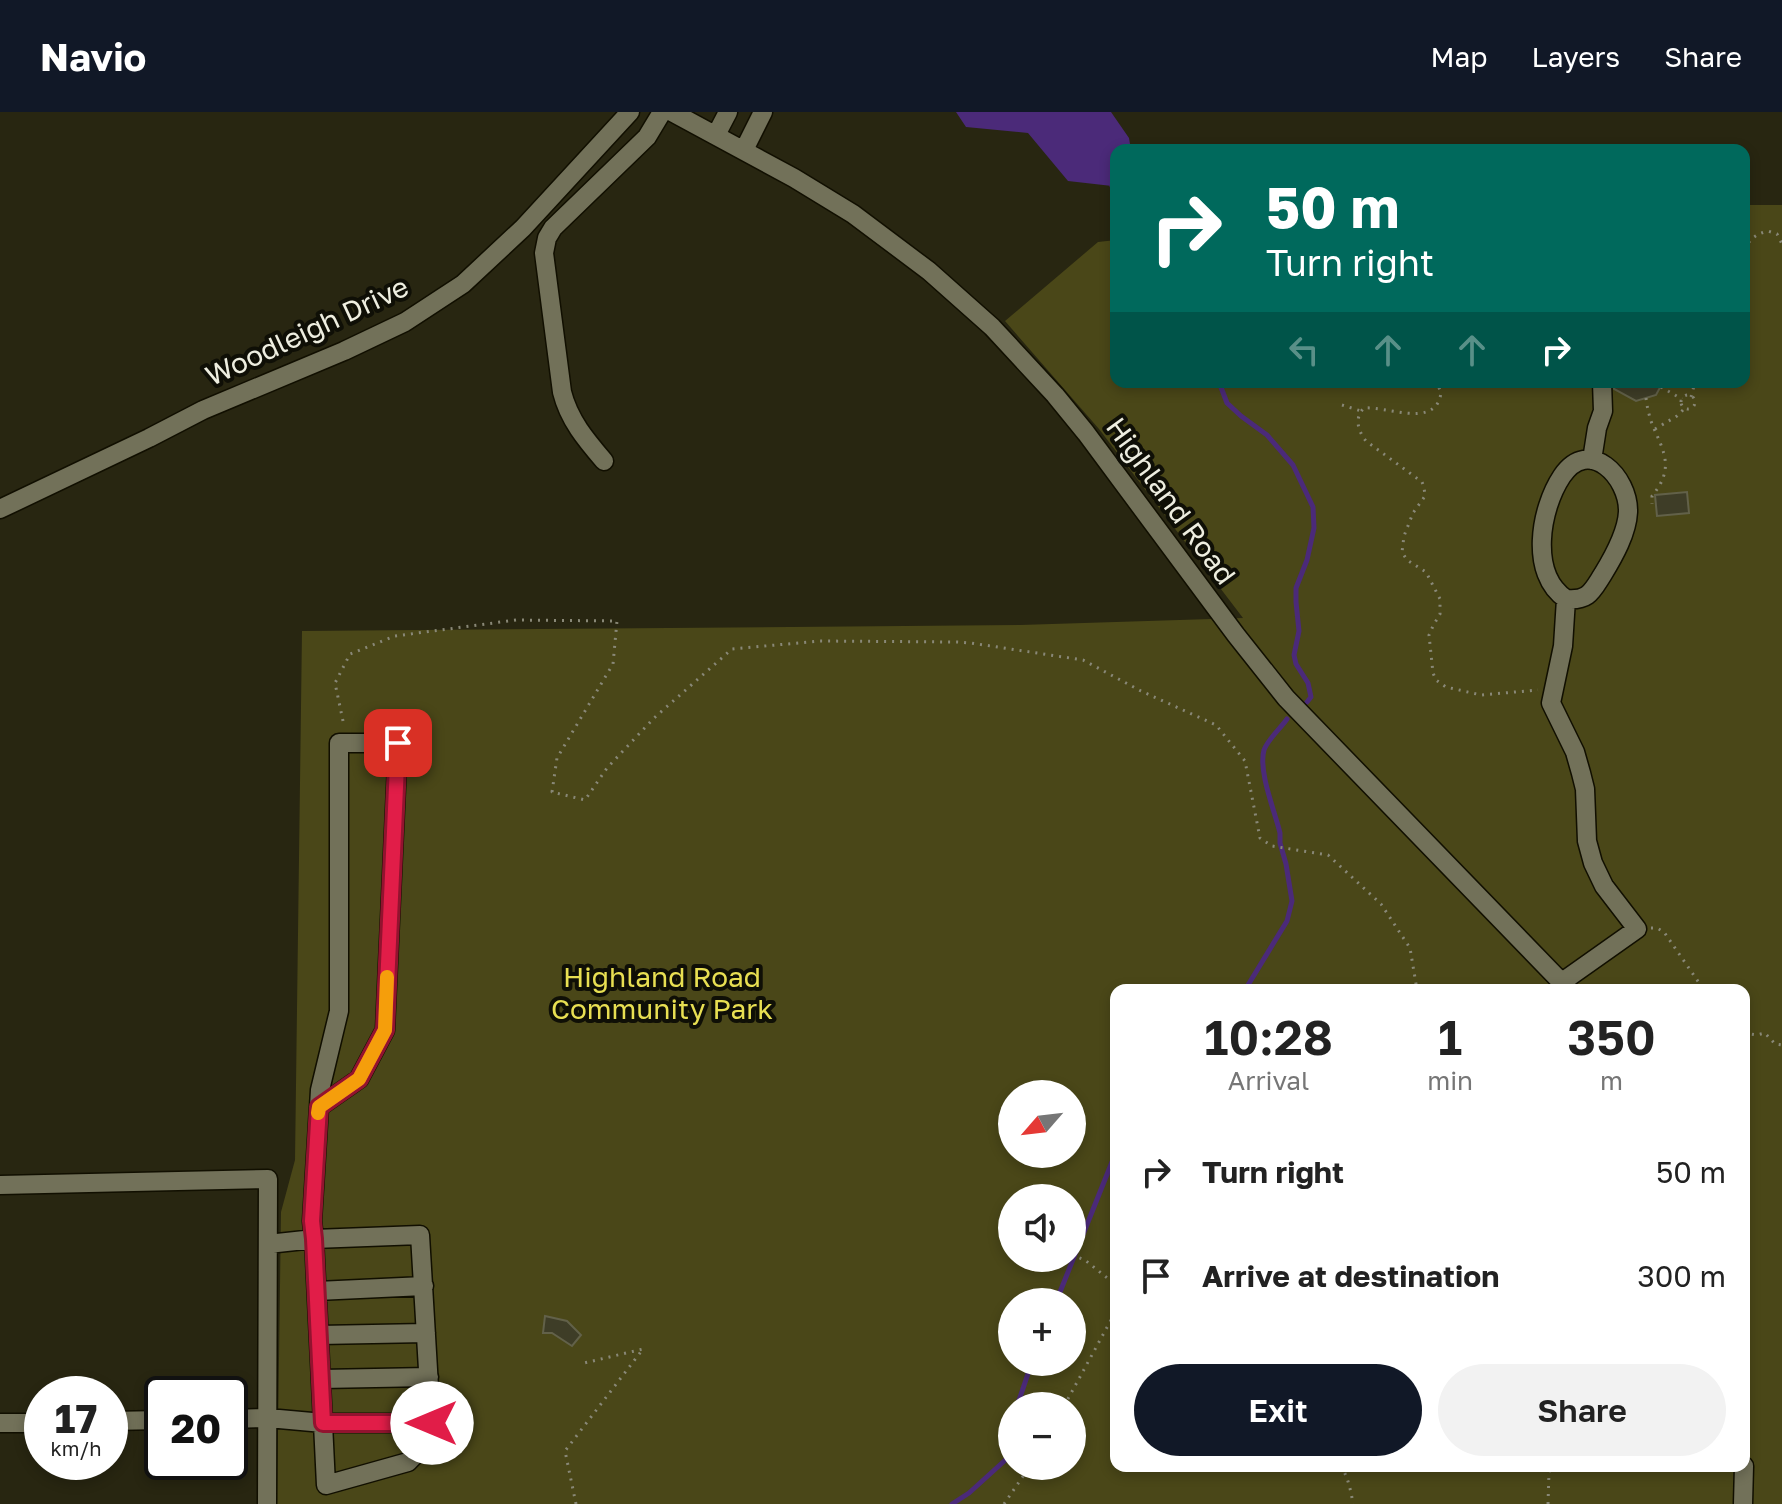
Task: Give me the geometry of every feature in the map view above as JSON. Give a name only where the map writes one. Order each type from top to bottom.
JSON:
[{"type":"street","name":"Woodleigh Drive","points":[[0,509],[203,410],[405,322],[463,284],[523,228],[630,112]]},
{"type":"street","points":[[604,461],[579,432],[566,407],[544,253],[553,228],[647,137],[662,112]]},
{"type":"street","name":"Highland Road","points":[[672,112],[824,195],[877,231],[948,288],[1003,338],[1086,433],[1286,698],[1564,984]]},
{"type":"street","points":[[716,135],[728,112]]},
{"type":"street","points":[[744,150],[763,112]]},
{"type":"street","points":[[1592,460],[1603,411],[1602,388]]},
{"type":"street","points":[[1579,460],[1592,460],[1605,464],[1617,479],[1624,490],[1628,515],[1616,553],[1592,592],[1577,600],[1566,599],[1550,583],[1542,563],[1541,546],[1546,517],[1555,490],[1567,470],[1579,460]]},
{"type":"street","points":[[1566,599],[1563,646],[1551,703],[1575,752],[1585,789],[1587,841],[1593,863],[1604,886],[1637,929],[1568,984]]},
{"type":"street","points":[[268,1244],[314,1239],[420,1235],[432,1437],[408,1462],[326,1485],[317,1291],[314,1239],[312,1221],[320,1090],[339,1011],[339,743],[398,743],[385,1030],[359,1079],[319,1107]]},
{"type":"street","points":[[0,1185],[268,1179],[267,1504]]},
{"type":"street","points":[[317,1291],[424,1286]]},
{"type":"street","points":[[319,1335],[426,1333]]},
{"type":"street","points":[[321,1379],[429,1377]]},
{"type":"street","points":[[248,1419],[323,1423],[432,1423]]},
{"type":"street","points":[[0,1423],[24,1423]]},
{"type":"street","points":[[1743,1504],[1744,1472]]},
{"type":"path","points":[[1750,240],[1758,233],[1768,231],[1777,234],[1782,244]]},
{"type":"path","points":[[1439,388],[1440,398],[1427,413],[1413,414],[1369,407],[1361,411],[1358,423],[1366,441],[1422,482],[1424,487],[1425,496],[1413,513],[1404,536],[1402,552],[1407,560],[1426,572],[1440,599],[1440,614],[1429,635],[1433,673],[1436,680],[1446,687],[1481,695],[1554,689]]},
{"type":"path","points":[[1663,388],[1682,399]]},
{"type":"path","points":[[1691,397],[1693,388]]},
{"type":"path","points":[[1684,395],[1691,397],[1695,403],[1688,410],[1682,406],[1682,399],[1684,395]]},
{"type":"path","points":[[1646,398],[1666,456],[1666,467],[1652,496],[1652,504]]},
{"type":"path","points":[[1342,405],[1361,411]]},
{"type":"path","points":[[1655,429],[1685,408]]},
{"type":"path","points":[[343,721],[335,683],[350,654],[395,636],[516,620],[617,621],[613,664],[557,758],[552,792],[585,800],[607,768],[654,718],[732,649],[820,641],[971,643],[1083,660],[1216,725],[1245,761],[1260,838],[1272,846],[1328,855],[1381,904],[1410,948],[1416,984]]},
{"type":"path","points":[[1637,929],[1657,928],[1664,932],[1700,984]]},
{"type":"path","points":[[1750,1034],[1765,1033],[1775,1044],[1782,1045]]},
{"type":"path","points":[[1086,1261],[1110,1280]]},
{"type":"path","points":[[1072,1392],[1110,1322]]},
{"type":"path","points":[[576,1504],[565,1451],[643,1349],[580,1364]]},
{"type":"path","points":[[1343,1472],[1353,1504]]},
{"type":"path","points":[[1548,1504],[1549,1472]]},
{"type":"path","points":[[1004,1504],[1020,1480]]},
{"type":"green space","name":"Highland Road Community Park","points":[[1750,205],[1782,205],[1782,1504],[277,1504],[281,1212],[295,1160],[302,631],[1020,625],[1243,618],[1099,429],[1005,321],[1098,242],[1110,241],[1110,388],[1750,388]]},
{"type":"shaded area","points":[[956,112],[1111,112],[1130,144],[1110,144],[1110,186],[1068,181],[1028,133],[966,127]]},
{"type":"building","points":[[1660,388],[1656,395],[1636,401],[1614,389]]},
{"type":"building","points":[[1687,492],[1689,513],[1657,516],[1655,495]]},
{"type":"building","points":[[545,1316],[567,1321],[581,1335],[572,1346],[552,1333],[543,1333]]},
{"type":"waterway","points":[[1221,388],[1227,403],[1267,435],[1293,465],[1313,507],[1314,528],[1307,560],[1296,588],[1299,631],[1294,655],[1308,683],[1311,697],[1307,702]]},
{"type":"waterway","points":[[1249,984],[1287,921],[1292,901],[1280,833],[1263,769],[1264,750],[1287,719]]},
{"type":"waterway","points":[[1062,1288],[1110,1167]]},
{"type":"waterway","points":[[1022,1392],[1027,1376]]},
{"type":"waterway","points":[[952,1504],[998,1467]]},
{"type":"slow traffic","points":[[318,1113],[319,1107],[359,1079],[385,1030],[387,977]]},
{"type":"route","points":[[398,743],[385,1030],[359,1079],[319,1107],[312,1221],[323,1423],[432,1423]]}]
